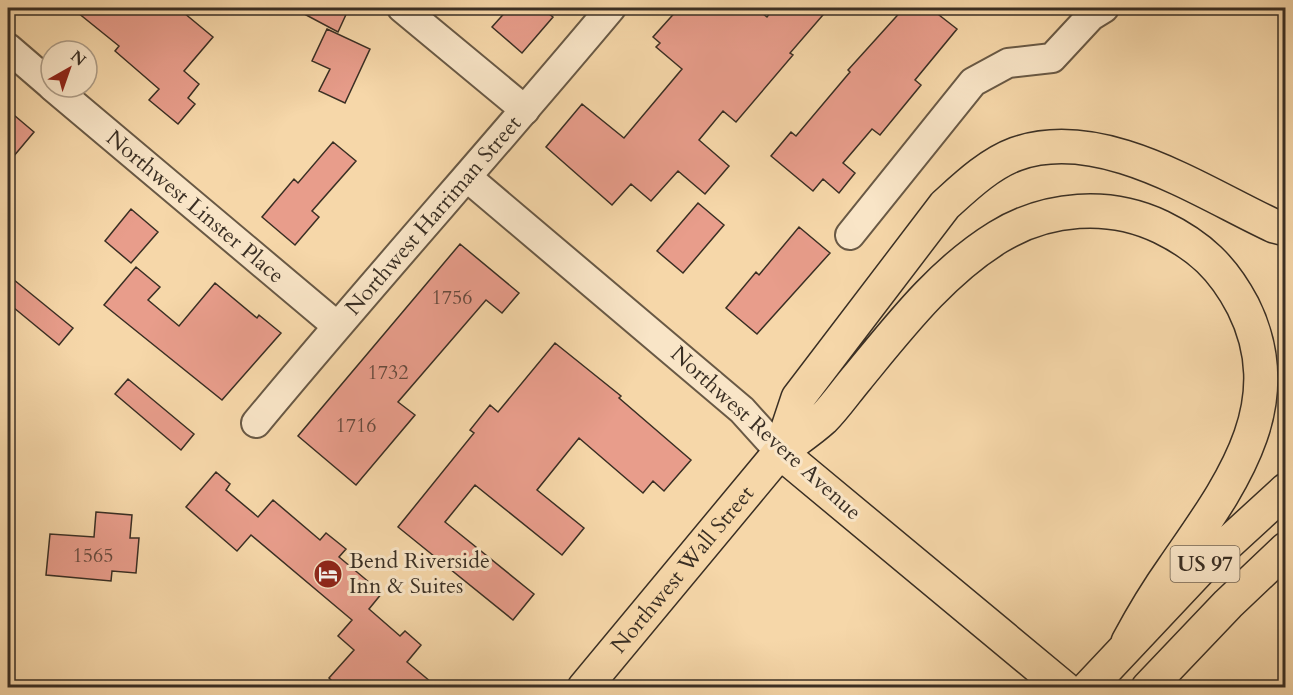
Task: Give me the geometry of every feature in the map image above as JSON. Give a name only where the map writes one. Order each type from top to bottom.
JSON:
[{"type":"main road","points":[[780,452],[798,399],[945,205],[973,179],[1016,154],[1062,147],[1110,151],[1165,174],[1274,226],[1286,229]]},
{"type":"main road","points":[[780,452],[822,420],[915,308],[951,274],[999,237],[1048,215],[1095,210],[1140,217],[1178,235],[1214,261],[1234,290],[1252,323],[1261,378],[1259,408],[1247,452],[1234,479],[1154,597],[1125,645]]},
{"type":"main road","name":"Northwest Wall Street","points":[[584,687],[780,452]]},
{"type":"main road","name":"Northwest Revere Avenue","points":[[780,452],[1064,687]]},
{"type":"main road","name":"US 97","points":[[1088,687],[1125,645],[1219,550],[1286,490]]},
{"type":"main road","name":"US 97","points":[[1152,683],[1286,549]]},
{"type":"street","points":[[402,8],[525,110]]},
{"type":"street","name":"Northwest Harriman Street","points":[[256,423],[337,326],[468,178],[611,8]]},
{"type":"street","points":[[850,235],[973,82],[1008,63],[1052,58],[1091,16],[1104,8]]},
{"type":"street","name":"Northwest Linster Place","points":[[8,48],[39,75]]},
{"type":"street","name":"Northwest Linster Place","points":[[67,99],[337,326]]},
{"type":"street","name":"Northwest Revere Avenue","points":[[468,178],[742,410],[780,452]]},
{"type":"building","points":[[72,8],[178,8],[213,37],[184,71],[199,84],[188,98],[195,104],[178,124],[149,100],[159,89],[115,51],[119,46]]},
{"type":"building","points":[[293,8],[349,8],[338,32]]},
{"type":"building","points":[[509,8],[541,8],[553,17],[522,53],[492,27]]},
{"type":"building","points":[[679,8],[756,8],[767,17],[774,8],[829,8],[790,53],[793,55],[736,122],[723,111],[699,140],[729,166],[705,194],[678,171],[651,201],[631,184],[612,205],[546,147],[582,104],[624,138],[682,69],[656,47],[660,43],[653,37]]},
{"type":"building","points":[[904,8],[930,8],[957,29],[915,80],[921,85],[880,135],[872,129],[843,163],[855,173],[839,193],[823,179],[813,191],[771,156],[791,132],[796,136],[850,72],[848,70]]},
{"type":"building","points":[[327,29],[370,49],[345,103],[319,91],[330,69],[312,61]]},
{"type":"building","points":[[8,110],[34,132],[8,163]]},
{"type":"building","points":[[333,142],[356,161],[312,211],[319,217],[295,245],[262,217],[294,179],[298,183]]},
{"type":"building","points":[[698,203],[724,225],[683,273],[657,251]]},
{"type":"building","points":[[131,209],[158,232],[131,263],[105,241]]},
{"type":"building","points":[[799,227],[830,253],[757,334],[726,308],[756,272],[759,275]]},
{"type":"building","points":[[460,244],[519,293],[502,313],[486,300],[398,402],[415,415],[356,485],[298,436]]},
{"type":"building","points":[[136,267],[160,287],[148,300],[179,326],[215,283],[257,318],[259,315],[281,333],[222,400],[104,305]]},
{"type":"building","points":[[8,275],[73,328],[59,345],[8,303]]},
{"type":"building","points":[[555,343],[621,396],[619,398],[691,460],[664,491],[653,481],[643,493],[579,438],[537,490],[584,528],[562,555],[475,485],[445,522],[534,594],[513,620],[398,527],[474,433],[470,430],[490,405],[498,412]]},
{"type":"building","points":[[128,379],[194,434],[181,450],[115,394]]},
{"type":"building","name":"Bend Riverside Inn & Suites","points":[[216,472],[230,484],[226,490],[258,517],[273,500],[320,540],[326,533],[346,549],[339,557],[382,593],[369,609],[400,636],[405,631],[421,645],[407,662],[437,687],[338,687],[329,678],[354,650],[338,636],[352,620],[251,535],[237,551],[186,507]]},
{"type":"building","points":[[96,512],[132,515],[130,538],[139,538],[136,573],[112,571],[111,581],[46,575],[50,534],[94,537]]},
{"type":"place","name":"Bend Riverside Inn & Suites","points":[[328,574]]}]
